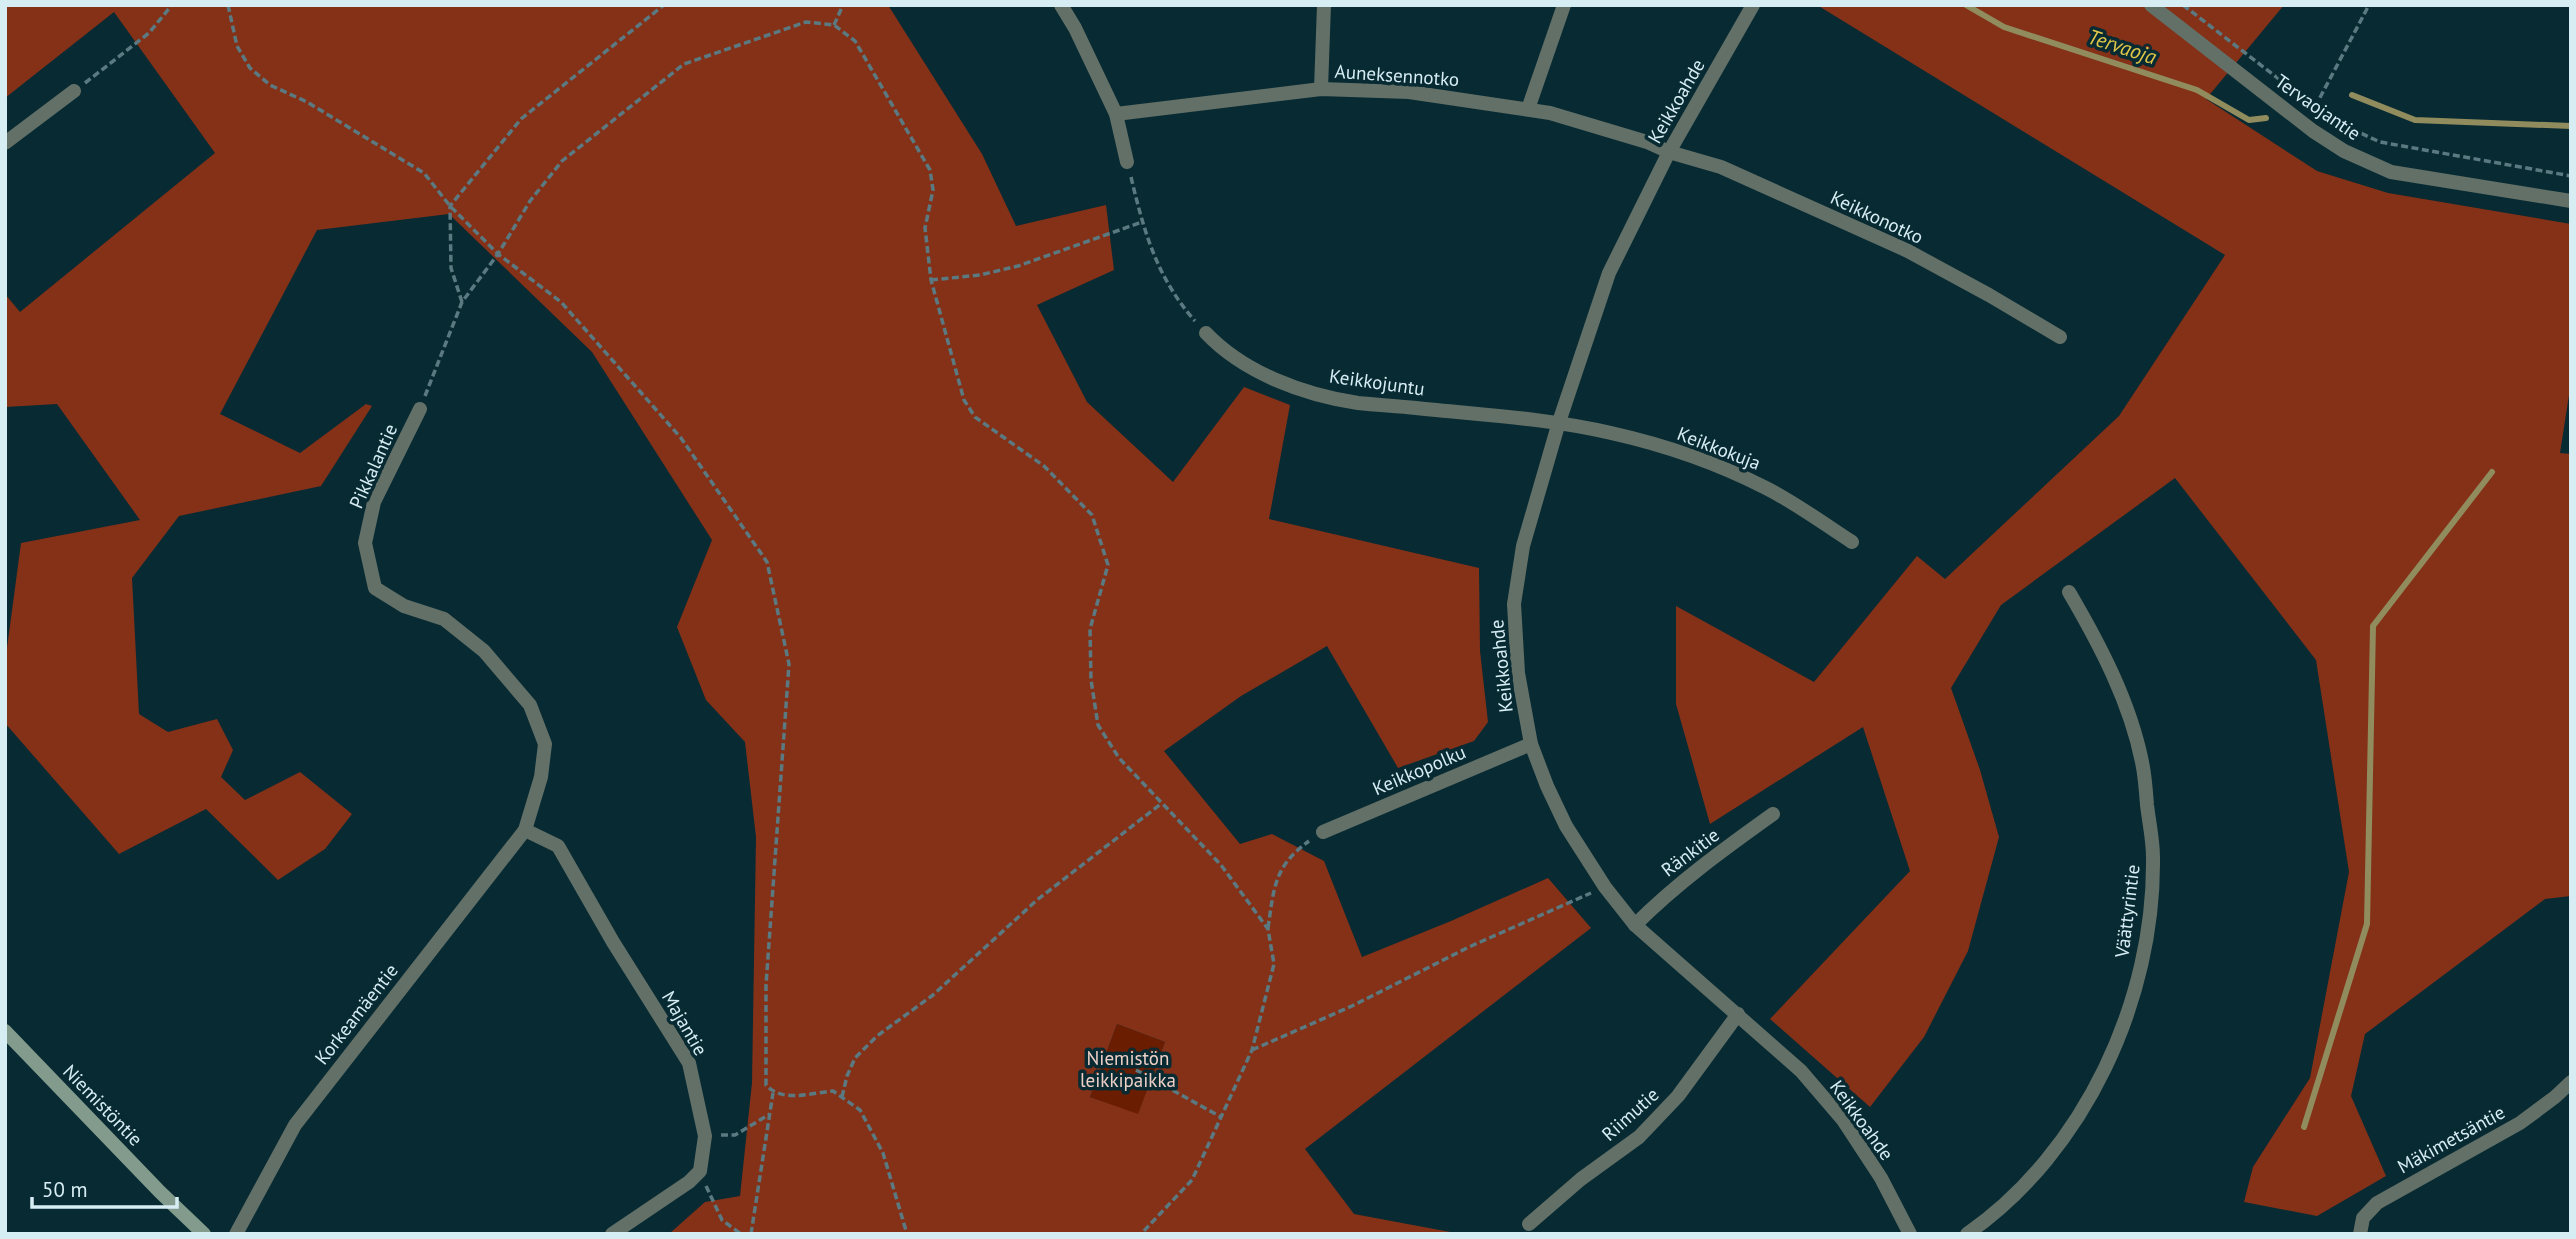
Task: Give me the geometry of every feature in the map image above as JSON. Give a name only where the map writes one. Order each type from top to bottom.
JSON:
[{"type":"street","points":[[1061,5],[1075,28],[1116,114],[1127,162]]},
{"type":"street","points":[[1321,89],[1324,5]]},
{"type":"street","points":[[1528,109],[1564,5]]},
{"type":"street","name":"Keikkoahde","points":[[1753,5],[1669,152],[1609,273],[1559,422],[1523,546],[1514,604],[1518,673],[1531,744],[1566,826],[1605,887],[1635,925],[1801,1072],[1843,1120],[1881,1178],[1910,1234]]},
{"type":"street","name":"Tervaojantie","points":[[2151,5],[2313,131],[2344,151],[2391,172],[2571,201]]},
{"type":"street","name":"Auneksennotko","points":[[1116,114],[1321,89],[1409,92],[1528,109],[1647,142],[1669,152]]},
{"type":"street","points":[[5,143],[75,91]]},
{"type":"street","name":"Keikkonotko","points":[[1669,152],[1721,167],[1908,251],[2060,337]]},
{"type":"street","name":"Keikkojuntu","points":[[1206,333],[1220,348],[1245,364],[1314,393],[1357,402],[1559,422]]},
{"type":"street","name":"Pikkalantie","points":[[420,409],[374,502],[365,543],[375,588],[404,606],[444,619],[484,651],[530,705],[545,744],[541,777],[525,830]]},
{"type":"street","name":"Keikkokuja","points":[[1559,422],[1693,455],[1768,488],[1852,542]]},
{"type":"street","name":"Väättyrintie","points":[[1967,1234],[1989,1219],[2036,1171],[2078,1118],[2109,1059],[2134,994],[2148,932],[2153,857],[2142,762],[2123,700],[2096,640],[2069,592]]},
{"type":"street","name":"Keikkopolku","points":[[1322,832],[1531,744]]},
{"type":"street","name":"Ränkitie","points":[[1635,925],[1665,895],[1696,870],[1773,814]]},
{"type":"street","name":"Majantie","points":[[525,830],[558,845],[613,942],[689,1063],[705,1136],[700,1171]]},
{"type":"street","name":"Korkeamäentie","points":[[236,1234],[295,1125],[525,830]]},
{"type":"street","name":"Riimutie","points":[[1529,1224],[1581,1179],[1639,1137],[1678,1096],[1738,1014]]},
{"type":"street","name":"Niemistöntie","points":[[5,1031],[204,1234]]},
{"type":"street","name":"Mäkimetsäntie","points":[[2360,1234],[2363,1217],[2376,1203],[2520,1123],[2571,1082]]},
{"type":"street","points":[[612,1234],[689,1182],[700,1171]]},
{"type":"path","points":[[75,91],[149,33],[172,5]]},
{"type":"path","points":[[228,5],[237,46],[250,68],[270,85],[307,102],[424,173],[450,206],[498,254],[561,302],[681,438],[767,562],[789,664],[766,985],[766,1085],[773,1093],[782,1096],[832,1091],[860,1110],[883,1153],[907,1234]]},
{"type":"path","points":[[462,302],[451,268],[450,206],[521,119],[664,5]]},
{"type":"path","points":[[834,25],[843,5]]},
{"type":"path","points":[[2183,5],[2332,120],[2380,142],[2571,176]]},
{"type":"path","points":[[2315,107],[2370,5]]},
{"type":"path","points":[[420,409],[462,302],[498,254],[530,201],[562,161],[684,64],[806,22],[834,25],[855,41],[930,170],[933,190],[925,228],[931,281],[964,400],[975,417],[1044,466],[1092,515],[1108,565],[1090,629],[1091,680],[1098,725],[1119,758],[1221,865],[1268,929]]},
{"type":"path","points":[[1127,162],[1142,222],[1156,262],[1177,300],[1206,333]]},
{"type":"path","points":[[931,281],[981,275],[1018,266],[1142,222]]},
{"type":"path","points":[[842,1097],[846,1076],[855,1058],[877,1036],[933,995],[1037,900],[1162,803]]},
{"type":"path","points":[[1140,1234],[1192,1180],[1252,1050],[1274,964],[1268,929],[1275,883],[1292,853],[1322,832]]},
{"type":"path","points":[[1252,1050],[1352,1006],[1469,947],[1605,887]]},
{"type":"path","points":[[1136,1070],[1221,1117]]},
{"type":"path","points":[[751,1234],[773,1093]]},
{"type":"path","points":[[705,1136],[735,1135],[770,1114]]},
{"type":"path","points":[[700,1171],[722,1220],[741,1234]]},
{"type":"green space","name":"Niemistön leikkipaikka","points":[[1117,1024],[1165,1042],[1138,1115],[1090,1097]]},
{"type":"shaded area","points":[[5,5],[888,5],[982,154],[1016,226],[1106,205],[1114,270],[1037,305],[1087,402],[1173,482],[1244,387],[1290,405],[1269,519],[1479,568],[1480,651],[1488,722],[1474,741],[1398,768],[1327,646],[1241,696],[1164,751],[1240,844],[1272,834],[1324,861],[1362,957],[1548,878],[1591,928],[1305,1149],[1354,1214],[1461,1234],[669,1234],[705,1202],[740,1196],[752,1083],[756,837],[745,742],[706,700],[677,627],[712,540],[592,352],[449,214],[317,230],[220,414],[300,453],[366,404],[372,406],[321,486],[179,516],[132,578],[139,714],[168,732],[217,719],[233,750],[221,777],[245,800],[300,772],[352,814],[325,849],[278,880],[206,809],[119,854],[5,723],[5,663],[21,543],[140,520],[57,404],[5,407],[5,294],[20,312],[215,153],[114,12],[5,98]],"holes":[[[1117,1024],[1165,1042],[1138,1114],[1090,1097]]]},
{"type":"shaded area","points":[[1817,5],[2284,5],[2206,99],[2317,171],[2388,193],[2571,224],[2571,382],[2560,453],[2571,454],[2571,896],[2545,899],[2365,1034],[2351,1096],[2386,1176],[2317,1216],[2244,1202],[2253,1167],[2310,1078],[2349,872],[2316,660],[2175,478],[2001,605],[1951,688],[1980,770],[1999,837],[1968,951],[1924,1037],[1870,1107],[1770,1019],[1910,871],[1863,727],[1710,824],[1676,704],[1676,606],[1814,682],[1917,556],[1945,579],[2119,416],[2225,255]]},
{"type":"waterway","name":"Tervaoja","points":[[1966,5],[2004,27],[2197,90],[2249,120],[2266,118]]},
{"type":"waterway","name":"Tervaoja","points":[[2352,95],[2415,120],[2571,126]]},
{"type":"waterway","points":[[2304,1127],[2367,924],[2373,626],[2492,472]]}]
